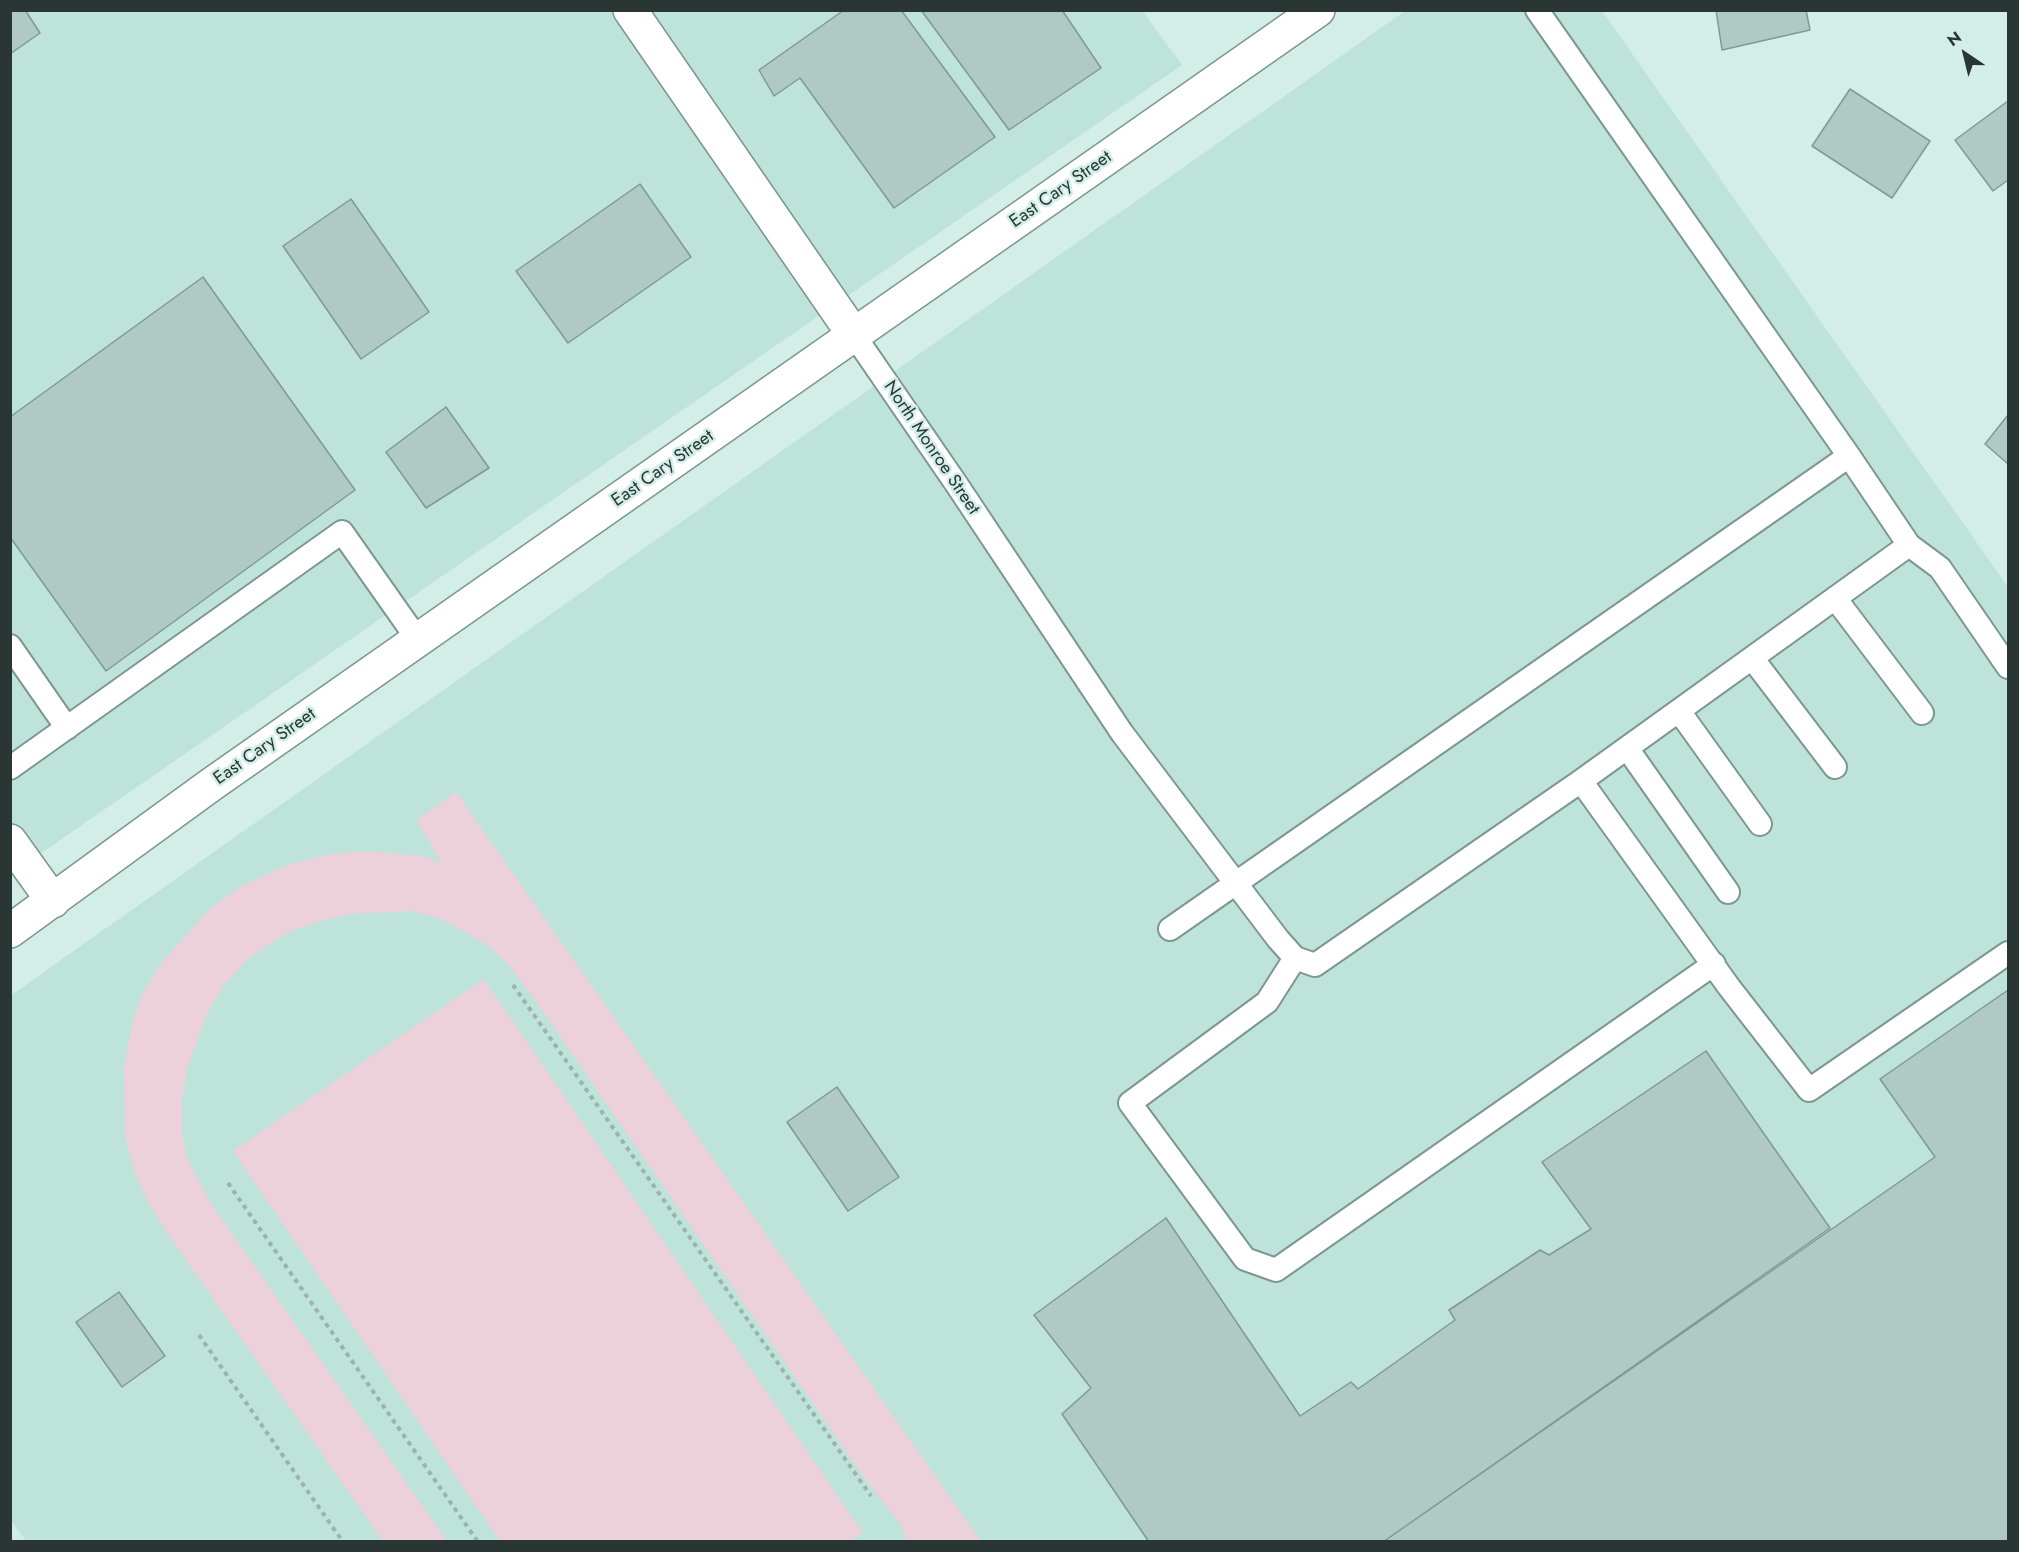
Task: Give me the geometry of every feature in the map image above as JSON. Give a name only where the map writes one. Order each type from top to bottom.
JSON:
[{"type":"street","name":"North Monroe Street","points":[[630,10],[854,335]]},
{"type":"street","name":"East Cary Street","points":[[10,931],[212,784],[1318,10]]},
{"type":"street","points":[[10,841],[53,901]]},
{"type":"lane","points":[[1537,10],[1849,456],[1908,545],[1940,568],[2008,667]]},
{"type":"lane","name":"North Monroe Street","points":[[854,335],[1122,733],[1278,939],[1295,958]]},
{"type":"lane","points":[[1170,929],[1849,456]]},
{"type":"lane","points":[[10,768],[342,532],[418,640]]},
{"type":"lane","points":[[1714,964],[1276,1270],[1245,1259],[1130,1103],[1267,1002],[1295,958],[1315,965],[1581,781],[1908,545]]},
{"type":"lane","points":[[1834,598],[1922,713]]},
{"type":"lane","points":[[10,646],[67,728]]},
{"type":"lane","points":[[1752,658],[1835,767]]},
{"type":"lane","points":[[1679,711],[1760,824]]},
{"type":"lane","points":[[1627,748],[1728,892]]},
{"type":"lane","points":[[1581,781],[1809,1090],[2008,953]]},
{"type":"path","points":[[513,985],[871,1496]]},
{"type":"path","points":[[228,1183],[478,1542]]},
{"type":"path","points":[[199,1335],[343,1542]]},
{"type":"shaded area","points":[[1142,10],[1182,65],[11,874],[11,11]]},
{"type":"shaded area","points":[[1405,11],[1602,11],[2008,587],[2008,1541],[26,1541],[10,1519],[10,996]]},
{"type":"shaded area","points":[[456,792],[981,1541],[906,1541],[904,1529],[863,1476],[509,965],[490,947],[467,933],[444,920],[414,911],[350,914],[320,921],[296,929],[249,958],[223,986],[207,1014],[187,1069],[182,1100],[182,1131],[187,1157],[210,1202],[447,1541],[383,1541],[149,1204],[135,1173],[125,1135],[124,1067],[132,1025],[142,994],[162,962],[212,907],[242,886],[271,872],[300,861],[332,854],[363,851],[422,856],[442,864],[417,820]]},
{"type":"shaded area","points":[[484,979],[863,1533],[850,1541],[500,1541],[233,1151]]},
{"type":"building","points":[[10,10],[25,10],[40,33],[10,54]]},
{"type":"building","points":[[844,10],[901,10],[995,137],[894,208],[800,78],[774,96],[759,70]]},
{"type":"building","points":[[921,10],[1062,10],[1101,68],[1009,130]]},
{"type":"building","points":[[1716,10],[1806,10],[1810,30],[1722,50]]},
{"type":"building","points":[[1850,89],[1930,141],[1892,198],[1812,146]]},
{"type":"building","points":[[2008,101],[2008,180],[1993,191],[1955,140]]},
{"type":"building","points":[[640,184],[691,257],[568,343],[516,271]]},
{"type":"building","points":[[351,199],[429,312],[361,359],[283,246]]},
{"type":"building","points":[[203,277],[355,490],[106,671],[10,537],[10,417]]},
{"type":"building","points":[[446,407],[489,468],[426,508],[386,452]]},
{"type":"building","points":[[2008,415],[2008,464],[1985,444]]},
{"type":"building","points":[[2008,990],[2008,1542],[1383,1542],[1935,1157],[1880,1079]]},
{"type":"building","points":[[1706,1051],[1830,1228],[1383,1542],[1149,1542],[1062,1414],[1091,1388],[1034,1315],[1166,1218],[1300,1416],[1351,1382],[1358,1389],[1455,1320],[1449,1310],[1540,1250],[1549,1255],[1591,1229],[1542,1162]]},
{"type":"building","points":[[837,1087],[899,1177],[848,1211],[787,1122]]},
{"type":"building","points":[[119,1292],[165,1356],[122,1387],[76,1322]]}]
